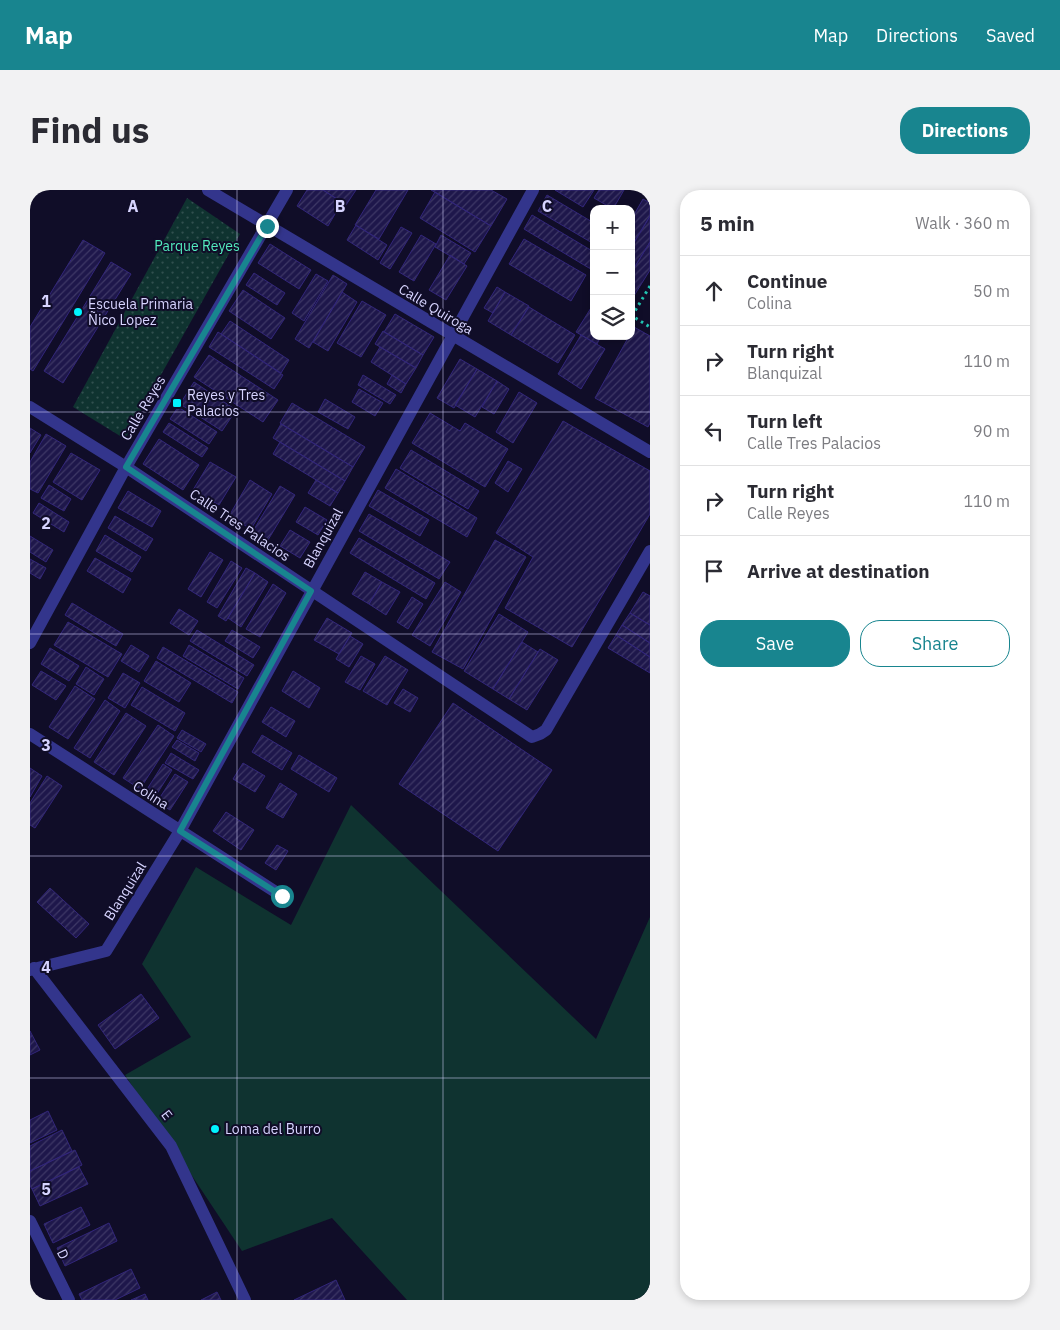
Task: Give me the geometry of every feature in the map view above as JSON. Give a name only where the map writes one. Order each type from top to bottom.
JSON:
[{"type":"street","name":"Calle Quiroga","points":[[208,190],[650,452]]},
{"type":"street","name":"Calle Reyes","points":[[30,643],[126,467],[287,190]]},
{"type":"street","name":"Blanquizal","points":[[32,969],[106,951],[180,831],[533,190]]},
{"type":"street","name":"Calle Tres Palacios","points":[[30,407],[126,467],[532,737],[546,730],[650,551]]},
{"type":"street","name":"Colina","points":[[30,734],[282,896]]},
{"type":"street","name":"E","points":[[32,969],[172,1146],[246,1300]]},
{"type":"street","name":"D","points":[[30,1221],[69,1300]]},
{"type":"path","points":[[650,286],[632,316],[650,327]]},
{"type":"green space","name":"Parque Reyes","points":[[187,198],[240,234],[125,439],[73,407]]},
{"type":"green space","points":[[351,805],[596,1039],[650,917],[650,1300],[407,1300],[332,1218],[242,1251],[125,1075],[191,1037],[142,964],[196,867],[291,925]]},
{"type":"building","points":[[307,190],[323,190],[342,202],[328,226],[297,206]]},
{"type":"building","points":[[323,190],[356,190],[346,205]]},
{"type":"building","points":[[376,190],[408,190],[379,239],[355,225]]},
{"type":"building","points":[[431,190],[491,190],[507,199],[491,226]]},
{"type":"building","points":[[555,190],[594,190],[583,207]]},
{"type":"building","points":[[599,190],[624,190],[615,205],[606,205],[594,198]]},
{"type":"building","points":[[435,192],[491,226],[475,252],[420,218]]},
{"type":"building","points":[[547,195],[590,221],[590,242],[538,211]]},
{"type":"building","points":[[643,199],[650,203],[650,216],[635,241],[635,213]]},
{"type":"building","points":[[532,215],[590,250],[590,269],[524,229]]},
{"type":"building","points":[[650,216],[650,242],[635,266],[635,240]]},
{"type":"building","points":[[356,225],[387,245],[378,260],[347,240]]},
{"type":"building","points":[[401,227],[412,233],[390,269],[380,263]]},
{"type":"building","points":[[421,235],[436,244],[414,281],[399,272]]},
{"type":"building","points":[[441,235],[471,253],[464,264],[435,247]]},
{"type":"building","points":[[524,239],[586,275],[571,301],[509,264]]},
{"type":"building","points":[[83,240],[105,253],[33,371],[30,369],[30,327]]},
{"type":"building","points":[[650,242],[650,270],[635,294],[635,266]]},
{"type":"building","points":[[270,244],[311,270],[299,289],[258,263]]},
{"type":"building","points":[[450,255],[467,266],[446,300],[429,290]]},
{"type":"building","points":[[111,262],[131,274],[63,383],[44,371]]},
{"type":"building","points":[[254,273],[285,293],[277,305],[246,285]]},
{"type":"building","points":[[316,274],[328,281],[304,321],[292,313]]},
{"type":"building","points":[[333,275],[347,284],[309,348],[295,339]]},
{"type":"building","points":[[497,287],[505,292],[493,313],[484,308]]},
{"type":"building","points":[[243,290],[285,318],[271,339],[229,311]]},
{"type":"building","points":[[342,292],[357,302],[328,351],[313,342]]},
{"type":"building","points":[[505,292],[529,306],[511,335],[488,321]]},
{"type":"building","points":[[362,301],[386,315],[361,357],[337,343]]},
{"type":"building","points":[[529,307],[575,335],[558,363],[511,335]]},
{"type":"building","points":[[590,309],[590,340],[576,332]]},
{"type":"building","points":[[395,314],[434,337],[423,355],[384,332]]},
{"type":"building","points":[[230,321],[289,360],[281,373],[221,334]]},
{"type":"building","points":[[635,328],[650,336],[650,423],[648,427],[595,398],[627,340],[635,340]]},
{"type":"building","points":[[383,331],[423,355],[416,368],[375,344]]},
{"type":"building","points":[[218,332],[283,375],[274,389],[209,347]]},
{"type":"building","points":[[581,335],[605,349],[581,389],[558,374]]},
{"type":"building","points":[[590,340],[599,340],[597,344]]},
{"type":"building","points":[[380,347],[416,368],[406,384],[371,362]]},
{"type":"building","points":[[209,355],[278,400],[263,422],[194,377]]},
{"type":"building","points":[[460,359],[477,369],[454,408],[437,398]]},
{"type":"building","points":[[477,369],[497,381],[475,417],[455,405]]},
{"type":"building","points":[[363,375],[396,395],[390,404],[358,385]]},
{"type":"building","points":[[392,375],[406,384],[401,393],[387,384]]},
{"type":"building","points":[[497,381],[509,389],[494,414],[482,407]]},
{"type":"building","points":[[194,382],[236,410],[222,431],[180,404]]},
{"type":"building","points":[[359,389],[383,403],[375,416],[352,402]]},
{"type":"building","points":[[519,392],[537,403],[513,443],[496,432]]},
{"type":"building","points":[[325,399],[355,417],[348,429],[318,412]]},
{"type":"building","points":[[292,403],[365,447],[353,467],[280,423]]},
{"type":"building","points":[[178,407],[217,432],[209,444],[170,419]]},
{"type":"building","points":[[430,413],[460,431],[465,423],[508,449],[485,487],[412,443]]},
{"type":"building","points":[[563,421],[650,471],[650,514],[572,647],[505,608],[533,557],[496,533]]},
{"type":"building","points":[[169,423],[208,448],[202,457],[163,432]]},
{"type":"building","points":[[281,424],[353,467],[345,481],[273,438]]},
{"type":"building","points":[[30,428],[41,435],[30,453]]},
{"type":"building","points":[[46,434],[66,446],[38,493],[30,489],[30,462]]},
{"type":"building","points":[[159,439],[199,465],[183,490],[143,464]]},
{"type":"building","points":[[280,442],[345,481],[338,493],[273,454]]},
{"type":"building","points":[[411,450],[479,491],[468,509],[400,468]]},
{"type":"building","points":[[71,453],[100,470],[82,500],[53,482]]},
{"type":"building","points":[[508,461],[522,469],[508,492],[495,483]]},
{"type":"building","points":[[210,462],[236,477],[219,505],[193,490]]},
{"type":"building","points":[[396,469],[477,518],[467,537],[385,488]]},
{"type":"building","points":[[250,480],[272,494],[251,529],[229,516]]},
{"type":"building","points":[[316,480],[338,493],[330,506],[308,493]]},
{"type":"building","points":[[49,485],[71,499],[64,511],[41,498]]},
{"type":"building","points":[[280,486],[295,495],[268,540],[253,531]]},
{"type":"building","points":[[378,490],[429,520],[420,536],[369,506]]},
{"type":"building","points":[[128,491],[161,511],[152,527],[118,508]]},
{"type":"building","points":[[39,503],[69,522],[64,532],[33,513]]},
{"type":"building","points":[[305,507],[327,520],[318,535],[296,522]]},
{"type":"building","points":[[369,514],[450,562],[439,579],[359,531]]},
{"type":"building","points":[[115,516],[153,539],[146,551],[108,528]]},
{"type":"building","points":[[290,530],[310,542],[300,558],[280,546]]},
{"type":"building","points":[[105,535],[141,557],[132,572],[96,551]]},
{"type":"building","points":[[30,536],[53,550],[46,562],[30,552]]},
{"type":"building","points":[[359,538],[435,583],[426,599],[350,553]]},
{"type":"building","points":[[495,540],[526,557],[463,669],[432,652]]},
{"type":"building","points":[[210,552],[223,560],[201,597],[188,589]]},
{"type":"building","points":[[95,558],[131,579],[123,593],[87,571]]},
{"type":"building","points":[[30,559],[46,568],[40,579],[30,573]]},
{"type":"building","points":[[231,561],[242,568],[217,608],[207,602]]},
{"type":"building","points":[[246,568],[255,573],[226,621],[218,616]]},
{"type":"building","points":[[365,572],[382,582],[369,604],[352,594]]},
{"type":"building","points":[[255,573],[268,582],[241,627],[228,618]]},
{"type":"building","points":[[382,582],[400,592],[386,615],[369,604]]},
{"type":"building","points":[[445,582],[461,592],[430,646],[412,635]]},
{"type":"building","points":[[273,584],[286,593],[260,637],[246,629]]},
{"type":"building","points":[[643,592],[650,596],[650,625],[630,613]]},
{"type":"building","points":[[412,597],[423,604],[408,629],[397,622]]},
{"type":"building","points":[[72,603],[123,634],[116,646],[65,615]]},
{"type":"building","points":[[179,609],[198,621],[189,635],[170,623]]},
{"type":"building","points":[[630,613],[650,625],[650,643],[622,625]]},
{"type":"building","points":[[499,614],[528,632],[493,689],[464,671]]},
{"type":"building","points":[[327,618],[352,633],[339,654],[314,640]]},
{"type":"building","points":[[68,622],[122,654],[108,677],[54,645]]},
{"type":"building","points":[[622,625],[650,643],[650,657],[616,635]]},
{"type":"building","points":[[197,630],[254,665],[247,676],[190,641]]},
{"type":"building","points":[[232,630],[260,647],[253,658],[225,641]]},
{"type":"building","points":[[616,635],[650,657],[650,673],[608,648]]},
{"type":"building","points":[[350,636],[363,644],[349,667],[336,659]]},
{"type":"building","points":[[522,642],[538,652],[509,699],[493,689]]},
{"type":"building","points":[[131,645],[149,656],[139,672],[121,661]]},
{"type":"building","points":[[189,645],[244,678],[238,689],[183,656]]},
{"type":"building","points":[[163,647],[238,692],[232,703],[157,658]]},
{"type":"building","points":[[50,648],[79,666],[69,681],[41,664]]},
{"type":"building","points":[[540,649],[558,660],[527,710],[509,699]]},
{"type":"building","points":[[361,656],[375,664],[360,690],[345,682]]},
{"type":"building","points":[[385,656],[408,670],[387,705],[363,691]]},
{"type":"building","points":[[156,661],[191,683],[179,702],[144,681]]},
{"type":"building","points":[[86,667],[104,679],[94,695],[76,684]]},
{"type":"building","points":[[41,671],[66,686],[56,700],[32,685]]},
{"type":"building","points":[[293,671],[320,688],[309,708],[282,691]]},
{"type":"building","points":[[123,673],[140,683],[125,708],[108,698]]},
{"type":"building","points":[[75,686],[95,699],[68,739],[49,727]]},
{"type":"building","points":[[142,687],[185,713],[175,731],[131,705]]},
{"type":"building","points":[[403,689],[418,698],[410,712],[394,703]]},
{"type":"building","points":[[105,700],[120,711],[90,758],[74,748]]},
{"type":"building","points":[[453,703],[552,770],[498,851],[399,784]]},
{"type":"building","points":[[271,707],[295,721],[286,737],[262,722]]},
{"type":"building","points":[[126,713],[146,726],[114,775],[94,762]]},
{"type":"building","points":[[158,725],[174,736],[140,789],[123,778]]},
{"type":"building","points":[[182,730],[206,744],[201,752],[177,738]]},
{"type":"building","points":[[262,735],[292,753],[282,770],[252,752]]},
{"type":"building","points":[[177,740],[199,753],[195,761],[172,747]]},
{"type":"building","points":[[171,753],[199,770],[193,779],[165,763]]},
{"type":"building","points":[[299,755],[337,778],[329,792],[291,769]]},
{"type":"building","points":[[243,763],[265,776],[255,792],[233,779]]},
{"type":"building","points":[[163,764],[172,770],[153,800],[144,794]]},
{"type":"building","points":[[30,768],[42,776],[30,797]]},
{"type":"building","points":[[175,774],[188,782],[170,810],[157,802]]},
{"type":"building","points":[[47,776],[62,786],[35,828],[30,825],[30,803]]},
{"type":"building","points":[[280,783],[297,794],[283,818],[266,808]]},
{"type":"building","points":[[226,812],[254,830],[241,850],[213,831]]},
{"type":"building","points":[[277,845],[288,851],[276,870],[265,863]]},
{"type":"building","points":[[50,888],[89,924],[76,938],[37,902]]},
{"type":"building","points":[[141,994],[159,1018],[115,1049],[98,1025]]},
{"type":"building","points":[[30,1031],[40,1050],[30,1055]]},
{"type":"building","points":[[48,1111],[57,1130],[30,1143],[30,1120]]},
{"type":"building","points":[[62,1130],[72,1151],[30,1171],[30,1146]]},
{"type":"building","points":[[75,1150],[82,1165],[32,1189],[30,1186],[30,1171]]},
{"type":"building","points":[[79,1167],[88,1184],[40,1206],[32,1189]]},
{"type":"building","points":[[81,1207],[90,1225],[53,1243],[44,1224]]},
{"type":"building","points":[[109,1223],[117,1241],[65,1266],[57,1248]]},
{"type":"building","points":[[131,1269],[140,1288],[115,1300],[82,1300],[79,1294]]},
{"type":"building","points":[[336,1280],[345,1300],[294,1300]]},
{"type":"building","points":[[217,1292],[221,1300],[201,1300]]},
{"type":"building","points":[[145,1294],[148,1300],[131,1300]]},
{"type":"place","name":"Escuela Primaria Ñico Lopez","points":[[78,312]]},
{"type":"place","name":"Reyes y Tres Palacios","points":[[177,403]]},
{"type":"place","name":"Loma del Burro","points":[[215,1129]]},
{"type":"route","points":[[267,226],[126,467],[311,591],[180,831],[282,896]]}]
